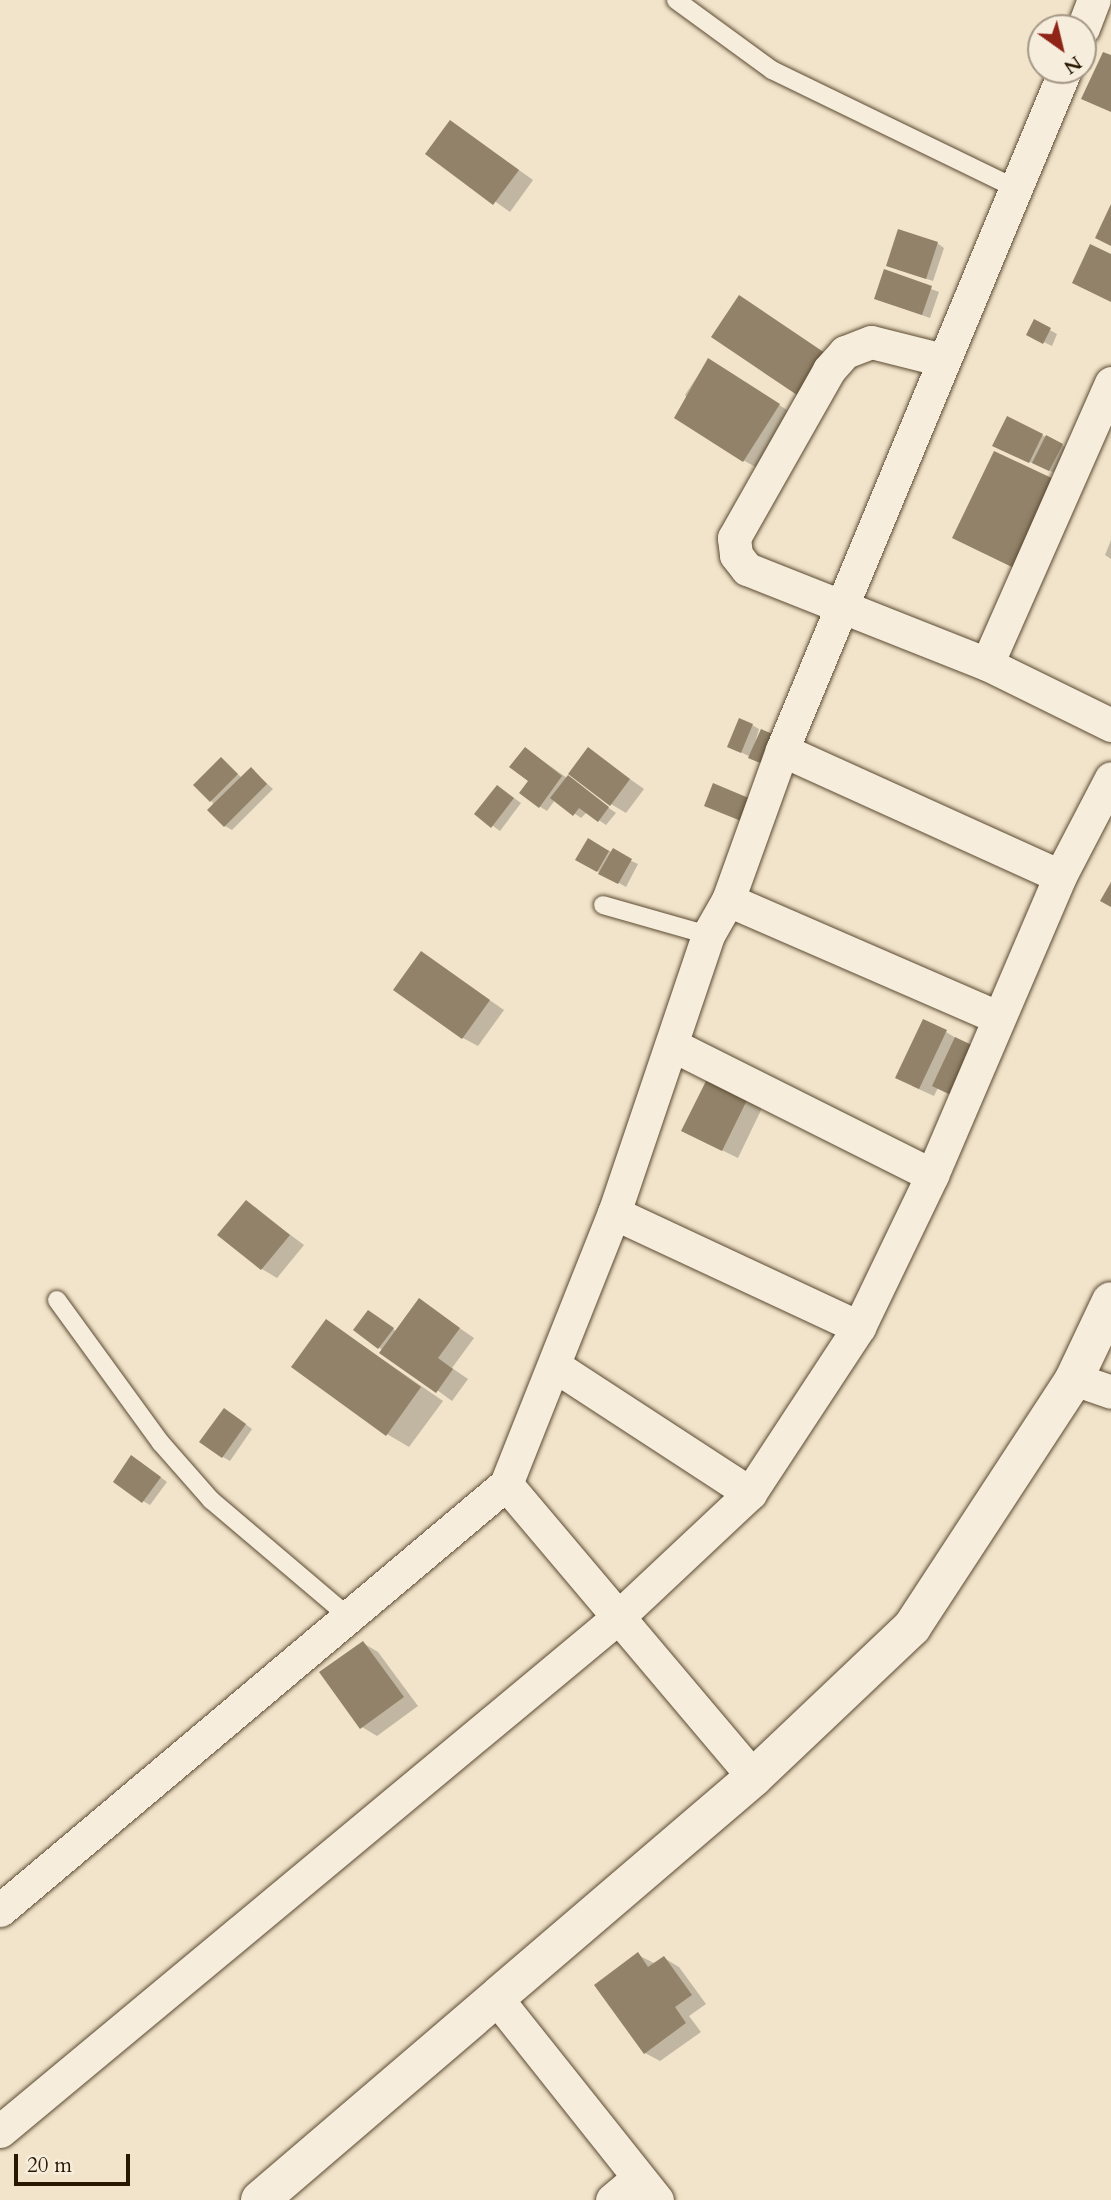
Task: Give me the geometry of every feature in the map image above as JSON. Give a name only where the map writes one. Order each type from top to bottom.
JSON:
[{"type":"street","points":[[0,1910],[506,1484],[614,1213],[674,1046],[708,935],[728,900],[782,750],[1059,84]]},
{"type":"street","points":[[943,360],[871,342],[845,352],[829,370],[734,538],[736,555],[747,569],[987,664],[1111,725]]},
{"type":"street","points":[[987,664],[1111,383]]},
{"type":"street","points":[[782,750],[1060,876]]},
{"type":"street","points":[[0,2131],[616,1619],[750,1493],[859,1327],[932,1175],[997,1017],[1060,876],[1111,778]]},
{"type":"street","points":[[728,900],[997,1017]]},
{"type":"street","points":[[674,1046],[932,1175]]},
{"type":"street","points":[[614,1213],[859,1327]]},
{"type":"street","points":[[260,2200],[754,1777],[912,1627],[1074,1379],[1111,1301]]},
{"type":"street","points":[[555,1366],[750,1493]]},
{"type":"street","points":[[1074,1379],[1111,1392]]},
{"type":"street","points":[[506,1484],[616,1619],[754,1777]]},
{"type":"street","points":[[497,1999],[648,2189],[612,2200]]},
{"type":"lane","points":[[676,0],[772,70],[1015,188]]},
{"type":"lane","points":[[603,905],[708,935]]},
{"type":"lane","points":[[57,1300],[161,1443],[211,1500],[348,1616]]},
{"type":"building","points":[[1103,52],[1111,55],[1111,112],[1081,99],[1088,84],[1097,84],[1097,65]]},
{"type":"building","points":[[450,120],[519,170],[493,205],[425,154]]},
{"type":"building","points":[[1111,204],[1111,246],[1095,238]]},
{"type":"building","points":[[898,229],[938,242],[926,279],[886,266]]},
{"type":"building","points":[[1090,244],[1111,254],[1111,302],[1072,283]]},
{"type":"building","points":[[884,269],[932,286],[922,315],[874,299]]},
{"type":"building","points":[[739,295],[825,353],[797,395],[711,337]]},
{"type":"building","points":[[1034,319],[1051,328],[1043,344],[1026,335]]},
{"type":"building","points":[[708,358],[780,404],[743,462],[674,418]]},
{"type":"building","points":[[1007,416],[1043,434],[1029,463],[992,446]]},
{"type":"building","points":[[1046,435],[1063,444],[1049,471],[1032,463]]},
{"type":"building","points":[[994,451],[1058,481],[1016,569],[952,538]]},
{"type":"building","points":[[739,718],[753,724],[741,753],[727,747]]},
{"type":"building","points":[[761,729],[782,738],[770,767],[748,758]]},
{"type":"building","points":[[525,747],[562,776],[539,808],[519,793],[528,781],[509,767]]},
{"type":"building","points":[[588,747],[630,779],[610,806],[568,774]]},
{"type":"building","points":[[221,757],[238,774],[210,802],[193,785]]},
{"type":"building","points":[[251,767],[267,784],[224,827],[207,810]]},
{"type":"building","points":[[568,775],[609,807],[598,822],[579,808],[573,816],[550,798]]},
{"type":"building","points":[[713,783],[751,799],[741,821],[704,806]]},
{"type":"building","points":[[497,785],[514,798],[491,828],[474,814]]},
{"type":"building","points":[[588,838],[609,851],[597,872],[575,860]]},
{"type":"building","points":[[613,848],[632,859],[618,884],[598,874]]},
{"type":"building","points":[[1111,882],[1111,907],[1100,901]]},
{"type":"building","points":[[421,951],[490,1000],[462,1039],[393,990]]},
{"type":"building","points":[[923,1019],[947,1030],[919,1089],[895,1078]]},
{"type":"building","points":[[955,1037],[978,1048],[955,1097],[932,1086]]},
{"type":"building","points":[[707,1079],[748,1098],[722,1151],[681,1131]]},
{"type":"building","points":[[246,1200],[290,1235],[261,1270],[217,1235]]},
{"type":"building","points":[[419,1298],[460,1328],[438,1358],[453,1369],[436,1393],[379,1353]]},
{"type":"building","points":[[368,1310],[394,1328],[378,1349],[353,1330]]},
{"type":"building","points":[[326,1319],[421,1387],[386,1436],[291,1367]]},
{"type":"building","points":[[224,1408],[246,1424],[222,1458],[199,1442]]},
{"type":"building","points":[[131,1455],[161,1477],[142,1503],[113,1482]]},
{"type":"building","points":[[363,1641],[404,1697],[360,1729],[319,1672]]},
{"type":"building","points":[[638,1952],[648,1967],[664,1956],[692,1995],[675,2007],[686,2023],[644,2054],[594,1985]]}]
